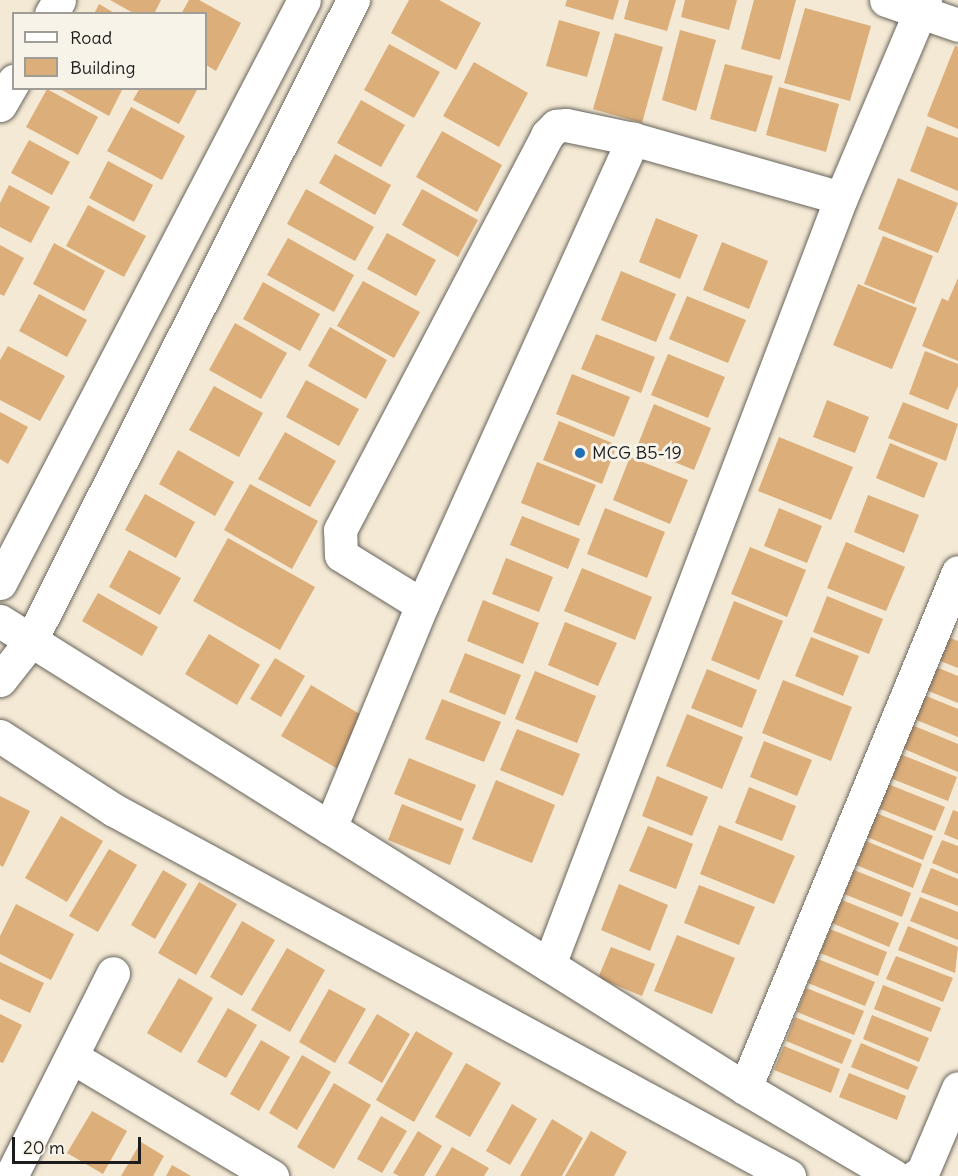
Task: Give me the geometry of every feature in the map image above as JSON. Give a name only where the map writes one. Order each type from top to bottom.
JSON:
[{"type":"street","points":[[0,583],[304,0]]},
{"type":"street","points":[[0,680],[30,642],[353,0]]},
{"type":"street","points":[[886,0],[923,5],[958,25]]},
{"type":"street","points":[[549,965],[840,198],[923,5]]},
{"type":"street","points":[[0,105],[12,84]]},
{"type":"street","points":[[422,605],[341,555],[340,530],[547,135],[556,126],[566,125],[633,139],[840,198]]},
{"type":"street","points":[[330,828],[422,605],[633,139]]},
{"type":"street","points":[[745,1088],[958,572]]},
{"type":"street","points":[[0,621],[30,642],[745,1088],[894,1176]]},
{"type":"street","points":[[0,736],[114,810],[789,1176]]},
{"type":"street","points":[[11,1176],[113,973]]},
{"type":"street","points":[[72,1057],[272,1176]]},
{"type":"street","points":[[916,1176],[922,1173],[958,1088]]},
{"type":"building","points":[[110,0],[161,0],[155,12],[131,12]]},
{"type":"building","points":[[189,0],[199,0],[241,23],[216,71],[207,66],[207,12],[182,12]]},
{"type":"building","points":[[409,0],[439,0],[481,23],[456,70],[391,33]]},
{"type":"building","points":[[567,0],[619,0],[613,20],[565,6]]},
{"type":"building","points":[[629,0],[676,0],[667,31],[624,19]]},
{"type":"building","points":[[685,0],[737,0],[729,30],[681,17]]},
{"type":"building","points":[[754,0],[796,0],[780,60],[741,49]]},
{"type":"building","points":[[99,4],[113,12],[95,12]]},
{"type":"building","points":[[805,8],[871,26],[850,101],[784,83]]},
{"type":"building","points":[[559,20],[600,32],[587,77],[546,66]]},
{"type":"building","points":[[680,30],[716,40],[696,111],[662,100]]},
{"type":"building","points":[[615,33],[663,47],[642,123],[593,109]]},
{"type":"building","points":[[389,44],[440,72],[414,118],[364,90]]},
{"type":"building","points":[[955,46],[958,47],[958,129],[927,116]]},
{"type":"building","points":[[474,62],[528,93],[499,147],[443,116]]},
{"type":"building","points":[[725,64],[773,76],[756,132],[710,119]]},
{"type":"building","points":[[779,87],[839,104],[826,152],[766,135]]},
{"type":"building","points":[[46,90],[98,117],[78,155],[26,127]]},
{"type":"building","points":[[62,90],[122,90],[109,116]]},
{"type":"building","points":[[139,90],[197,90],[179,124],[133,100]]},
{"type":"building","points":[[361,100],[405,125],[381,167],[337,143]]},
{"type":"building","points":[[131,107],[185,136],[162,180],[107,151]]},
{"type":"building","points":[[927,126],[958,138],[958,191],[910,171]]},
{"type":"building","points":[[442,131],[502,165],[477,212],[416,177]]},
{"type":"building","points":[[29,140],[70,162],[52,195],[11,173]]},
{"type":"building","points":[[335,154],[391,185],[375,215],[319,183]]},
{"type":"building","points":[[108,161],[153,185],[134,222],[89,198]]},
{"type":"building","points":[[898,178],[958,203],[938,253],[878,229]]},
{"type":"building","points":[[9,185],[50,207],[31,243],[0,227],[0,203]]},
{"type":"building","points":[[306,189],[374,227],[355,261],[287,224]]},
{"type":"building","points":[[422,189],[478,220],[458,257],[402,225]]},
{"type":"building","points":[[88,205],[146,236],[124,277],[66,246]]},
{"type":"building","points":[[656,218],[698,235],[680,279],[639,262]]},
{"type":"building","points":[[387,233],[436,260],[416,296],[367,269]]},
{"type":"building","points":[[883,236],[933,256],[914,304],[864,284]]},
{"type":"building","points":[[288,238],[354,275],[334,312],[267,275]]},
{"type":"building","points":[[722,242],[768,261],[749,309],[703,290]]},
{"type":"building","points":[[54,243],[105,271],[84,311],[33,284]]},
{"type":"building","points":[[0,245],[24,258],[4,296],[0,294]]},
{"type":"building","points":[[621,271],[676,294],[656,342],[601,320]]},
{"type":"building","points":[[958,278],[958,361],[922,346],[942,298],[948,301]]},
{"type":"building","points":[[363,281],[420,312],[394,358],[337,326]]},
{"type":"building","points":[[263,282],[320,314],[300,351],[243,319]]},
{"type":"building","points":[[858,284],[917,308],[892,369],[833,345]]},
{"type":"building","points":[[39,294],[87,320],[67,357],[19,331]]},
{"type":"building","points":[[687,296],[746,320],[728,363],[669,339]]},
{"type":"building","points":[[235,323],[287,353],[261,399],[209,370]]},
{"type":"building","points":[[330,327],[387,360],[366,399],[308,366]]},
{"type":"building","points":[[596,334],[655,357],[641,393],[581,369]]},
{"type":"building","points":[[8,346],[65,376],[40,421],[0,400],[0,360]]},
{"type":"building","points":[[925,351],[958,364],[958,386],[948,410],[909,394]]},
{"type":"building","points":[[668,354],[725,377],[708,418],[651,395]]},
{"type":"building","points":[[572,374],[630,397],[614,437],[556,414]]},
{"type":"building","points":[[306,380],[359,409],[339,446],[286,417]]},
{"type":"building","points":[[214,386],[263,413],[239,457],[189,430]]},
{"type":"building","points":[[827,400],[869,417],[855,453],[813,437]]},
{"type":"building","points":[[903,402],[958,424],[946,461],[888,438]]},
{"type":"building","points":[[654,404],[711,428],[694,470],[637,447]]},
{"type":"building","points":[[0,412],[28,427],[8,464],[0,459]]},
{"type":"building","name":"MCG B5-19","points":[[559,421],[617,445],[602,484],[543,460]]},
{"type":"building","points":[[285,432],[336,461],[310,507],[258,479]]},
{"type":"building","points":[[779,437],[853,467],[831,520],[758,491]]},
{"type":"building","points":[[890,443],[938,463],[924,498],[876,478]]},
{"type":"building","points":[[178,450],[234,482],[215,516],[159,484]]},
{"type":"building","points":[[630,457],[688,480],[670,524],[613,500]]},
{"type":"building","points":[[537,462],[596,485],[579,526],[521,503]]},
{"type":"building","points":[[250,484],[318,521],[292,569],[224,530]]},
{"type":"building","points":[[145,494],[195,522],[176,558],[125,530]]},
{"type":"building","points":[[868,495],[919,515],[904,553],[854,532]]},
{"type":"building","points":[[605,508],[665,532],[647,578],[587,554]]},
{"type":"building","points":[[779,508],[822,526],[807,563],[764,546]]},
{"type":"building","points":[[522,516],[580,539],[568,569],[510,545]]},
{"type":"building","points":[[228,538],[315,587],[280,650],[193,601]]},
{"type":"building","points":[[846,542],[905,567],[886,611],[827,588]]},
{"type":"building","points":[[750,547],[806,570],[787,617],[731,594]]},
{"type":"building","points":[[129,550],[181,578],[160,615],[109,587]]},
{"type":"building","points":[[506,558],[553,577],[539,612],[492,594]]},
{"type":"building","points":[[582,568],[652,597],[635,640],[564,611]]},
{"type":"building","points":[[98,593],[158,627],[142,656],[82,621]]},
{"type":"building","points":[[827,596],[883,619],[869,654],[813,632]]},
{"type":"building","points":[[483,600],[539,623],[523,664],[467,641]]},
{"type":"building","points":[[734,601],[783,621],[759,680],[711,660]]},
{"type":"building","points":[[565,622],[617,643],[598,686],[548,665]]},
{"type":"building","points":[[209,634],[260,665],[237,705],[185,674]]},
{"type":"building","points":[[811,637],[859,656],[843,696],[795,676]]},
{"type":"building","points":[[948,637],[958,641],[958,668],[938,660]]},
{"type":"building","points":[[465,653],[521,675],[505,715],[449,692]]},
{"type":"building","points":[[275,658],[305,676],[281,717],[250,699]]},
{"type":"building","points":[[936,667],[958,676],[958,703],[926,690]]},
{"type":"building","points":[[707,669],[757,690],[742,728],[691,708]]},
{"type":"building","points":[[535,671],[596,696],[577,743],[515,719]]},
{"type":"building","points":[[783,680],[852,707],[831,761],[762,733]]},
{"type":"building","points":[[311,685],[368,719],[338,769],[281,736]]},
{"type":"building","points":[[924,695],[958,709],[958,737],[914,719]]},
{"type":"building","points":[[442,699],[501,722],[484,762],[425,739]]},
{"type":"building","points":[[687,714],[743,737],[722,789],[666,766]]},
{"type":"building","points":[[912,725],[958,744],[958,772],[902,748]]},
{"type":"building","points":[[517,729],[580,754],[563,796],[500,770]]},
{"type":"building","points":[[764,741],[812,760],[797,796],[750,777]]},
{"type":"building","points":[[900,754],[957,777],[948,801],[890,778]]},
{"type":"building","points":[[409,758],[476,785],[461,821],[394,794]]},
{"type":"building","points":[[657,776],[708,797],[692,836],[642,816]]},
{"type":"building","points":[[496,780],[555,805],[532,863],[472,839]]},
{"type":"building","points":[[888,784],[945,807],[935,831],[878,808]]},
{"type":"building","points":[[749,787],[796,806],[782,841],[735,823]]},
{"type":"building","points":[[0,796],[30,811],[3,867],[0,865]]},
{"type":"building","points":[[402,804],[464,829],[450,865],[388,840]]},
{"type":"building","points":[[953,810],[958,812],[958,840],[944,834]]},
{"type":"building","points":[[876,813],[933,836],[923,860],[867,837]]},
{"type":"building","points":[[61,816],[103,841],[67,902],[25,878]]},
{"type":"building","points":[[719,825],[795,856],[774,904],[700,874]]},
{"type":"building","points":[[648,826],[693,844],[676,889],[629,871]]},
{"type":"building","points":[[942,840],[958,846],[958,874],[932,863]]},
{"type":"building","points":[[866,841],[922,864],[913,888],[856,865]]},
{"type":"building","points":[[109,849],[137,865],[98,932],[69,916]]},
{"type":"building","points":[[931,868],[958,879],[958,906],[921,892]]},
{"type":"building","points":[[163,870],[187,884],[155,939],[131,925]]},
{"type":"building","points":[[854,870],[911,893],[902,917],[844,894]]},
{"type":"building","points":[[199,882],[237,904],[196,975],[158,953]]},
{"type":"building","points":[[619,884],[668,905],[650,951],[601,930]]},
{"type":"building","points":[[699,885],[755,907],[739,945],[684,923]]},
{"type":"building","points":[[920,897],[958,912],[958,940],[910,921]]},
{"type":"building","points":[[842,900],[899,923],[889,947],[832,923]]},
{"type":"building","points":[[16,904],[74,934],[51,980],[0,954],[0,936]]},
{"type":"building","points":[[242,921],[275,940],[242,996],[210,977]]},
{"type":"building","points":[[908,926],[958,947],[955,973],[898,950]]},
{"type":"building","points":[[830,929],[887,952],[878,976],[820,953]]},
{"type":"building","points":[[677,935],[735,958],[712,1014],[654,991]]},
{"type":"building","points":[[611,947],[655,964],[642,996],[598,978]]},
{"type":"building","points":[[287,948],[325,970],[290,1032],[251,1010]]},
{"type":"building","points":[[896,956],[953,978],[943,1002],[886,979]]},
{"type":"building","points":[[818,959],[875,982],[865,1006],[808,983]]},
{"type":"building","points":[[0,962],[44,983],[30,1013],[0,999]]},
{"type":"building","points":[[179,978],[213,998],[181,1053],[147,1033]]},
{"type":"building","points":[[883,985],[941,1008],[931,1032],[874,1009]]},
{"type":"building","points":[[806,988],[864,1011],[854,1035],[797,1012]]},
{"type":"building","points":[[329,989],[366,1009],[335,1063],[299,1042]]},
{"type":"building","points":[[228,1008],[257,1025],[226,1078],[197,1062]]},
{"type":"building","points":[[0,1014],[22,1025],[3,1063],[0,1062]]},
{"type":"building","points":[[377,1014],[410,1034],[382,1083],[348,1063]]},
{"type":"building","points":[[872,1015],[929,1038],[919,1062],[863,1039]]},
{"type":"building","points":[[795,1017],[852,1040],[842,1064],[786,1041]]},
{"type":"building","points":[[416,1031],[453,1053],[414,1122],[376,1100]]},
{"type":"building","points":[[261,1040],[290,1057],[259,1111],[230,1094]]},
{"type":"building","points":[[861,1043],[918,1067],[908,1090],[851,1067]]},
{"type":"building","points":[[784,1046],[840,1069],[831,1093],[774,1070]]},
{"type":"building","points":[[302,1055],[331,1072],[297,1130],[269,1113]]},
{"type":"building","points":[[466,1063],[501,1083],[470,1137],[435,1117]]},
{"type":"building","points":[[849,1073],[906,1096],[897,1120],[839,1097]]},
{"type":"building","points":[[334,1083],[371,1105],[334,1169],[297,1147]]},
{"type":"building","points":[[512,1104],[537,1119],[510,1165],[486,1151]]},
{"type":"building","points":[[92,1111],[127,1131],[103,1174],[67,1153]]},
{"type":"building","points":[[381,1116],[407,1131],[382,1173],[357,1159]]},
{"type":"building","points":[[552,1119],[583,1138],[562,1176],[520,1176]]},
{"type":"building","points":[[418,1131],[442,1146],[424,1176],[399,1176],[393,1173]]},
{"type":"building","points":[[591,1131],[627,1152],[614,1176],[565,1176]]},
{"type":"building","points":[[141,1142],[164,1156],[153,1176],[121,1176]]},
{"type":"building","points":[[452,1147],[489,1168],[484,1176],[435,1176]]},
{"type":"building","points":[[172,1165],[191,1176],[166,1176]]},
{"type":"place","name":"MCG B5-19","points":[[580,453]]}]
